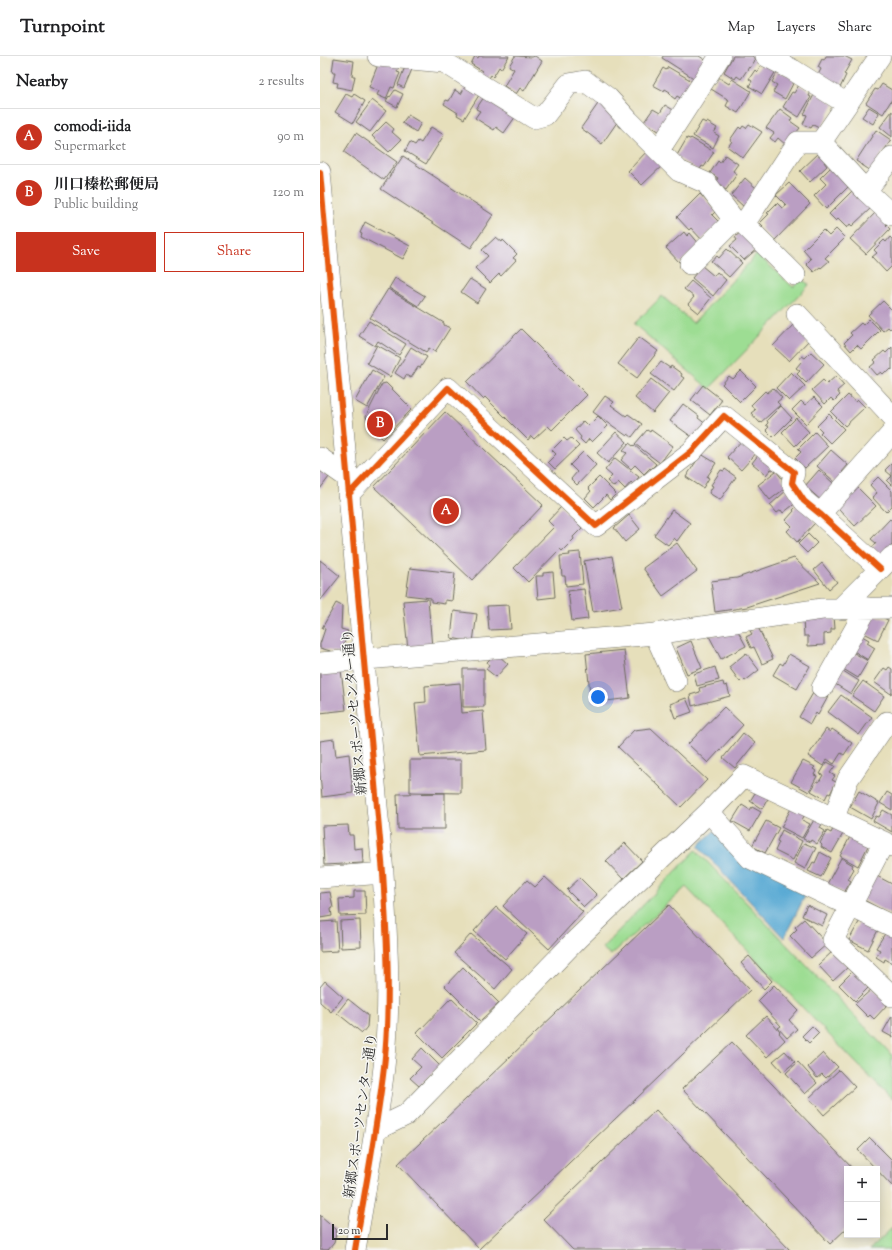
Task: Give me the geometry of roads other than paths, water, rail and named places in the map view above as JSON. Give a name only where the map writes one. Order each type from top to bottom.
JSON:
[{"type":"street","points":[[378,56],[444,62],[534,118],[545,114],[569,84],[585,81],[608,98],[679,172],[706,183],[739,222],[795,275]]},
{"type":"street","points":[[659,150],[720,56]]},
{"type":"street","points":[[766,56],[797,63],[847,104]]},
{"type":"street","points":[[821,142],[880,56]]},
{"type":"street","points":[[690,264],[739,222],[798,142],[821,142],[866,191],[892,215]]},
{"type":"street","points":[[866,191],[892,156]]},
{"type":"street","name":"新郷スポーツセンター通り","points":[[320,172],[383,873],[387,944],[387,1009],[384,1067],[356,1250]]},
{"type":"street","points":[[797,314],[892,416]]},
{"type":"street","points":[[320,458],[348,486],[448,388],[596,526],[691,452],[724,416],[794,472],[792,483],[804,501],[886,563],[840,609]]},
{"type":"street","points":[[820,514],[892,433]]},
{"type":"street","points":[[822,688],[866,608]]},
{"type":"street","points":[[320,663],[655,634],[822,609],[892,608]]},
{"type":"street","points":[[655,634],[676,681]]},
{"type":"street","points":[[834,818],[848,779],[887,722]]},
{"type":"street","points":[[375,1130],[406,1115],[577,939],[709,812],[744,776],[888,844],[850,906],[833,940],[892,996]]},
{"type":"street","points":[[709,812],[750,858],[892,926]]},
{"type":"street","points":[[320,878],[383,873]]},
{"type":"water","points":[[714,831],[808,890],[784,938],[698,846]]},
{"type":"place","name":"川口榛松郵便局","points":[[380,424]]},
{"type":"place","name":"comodi-iida","points":[[446,511]]}]
